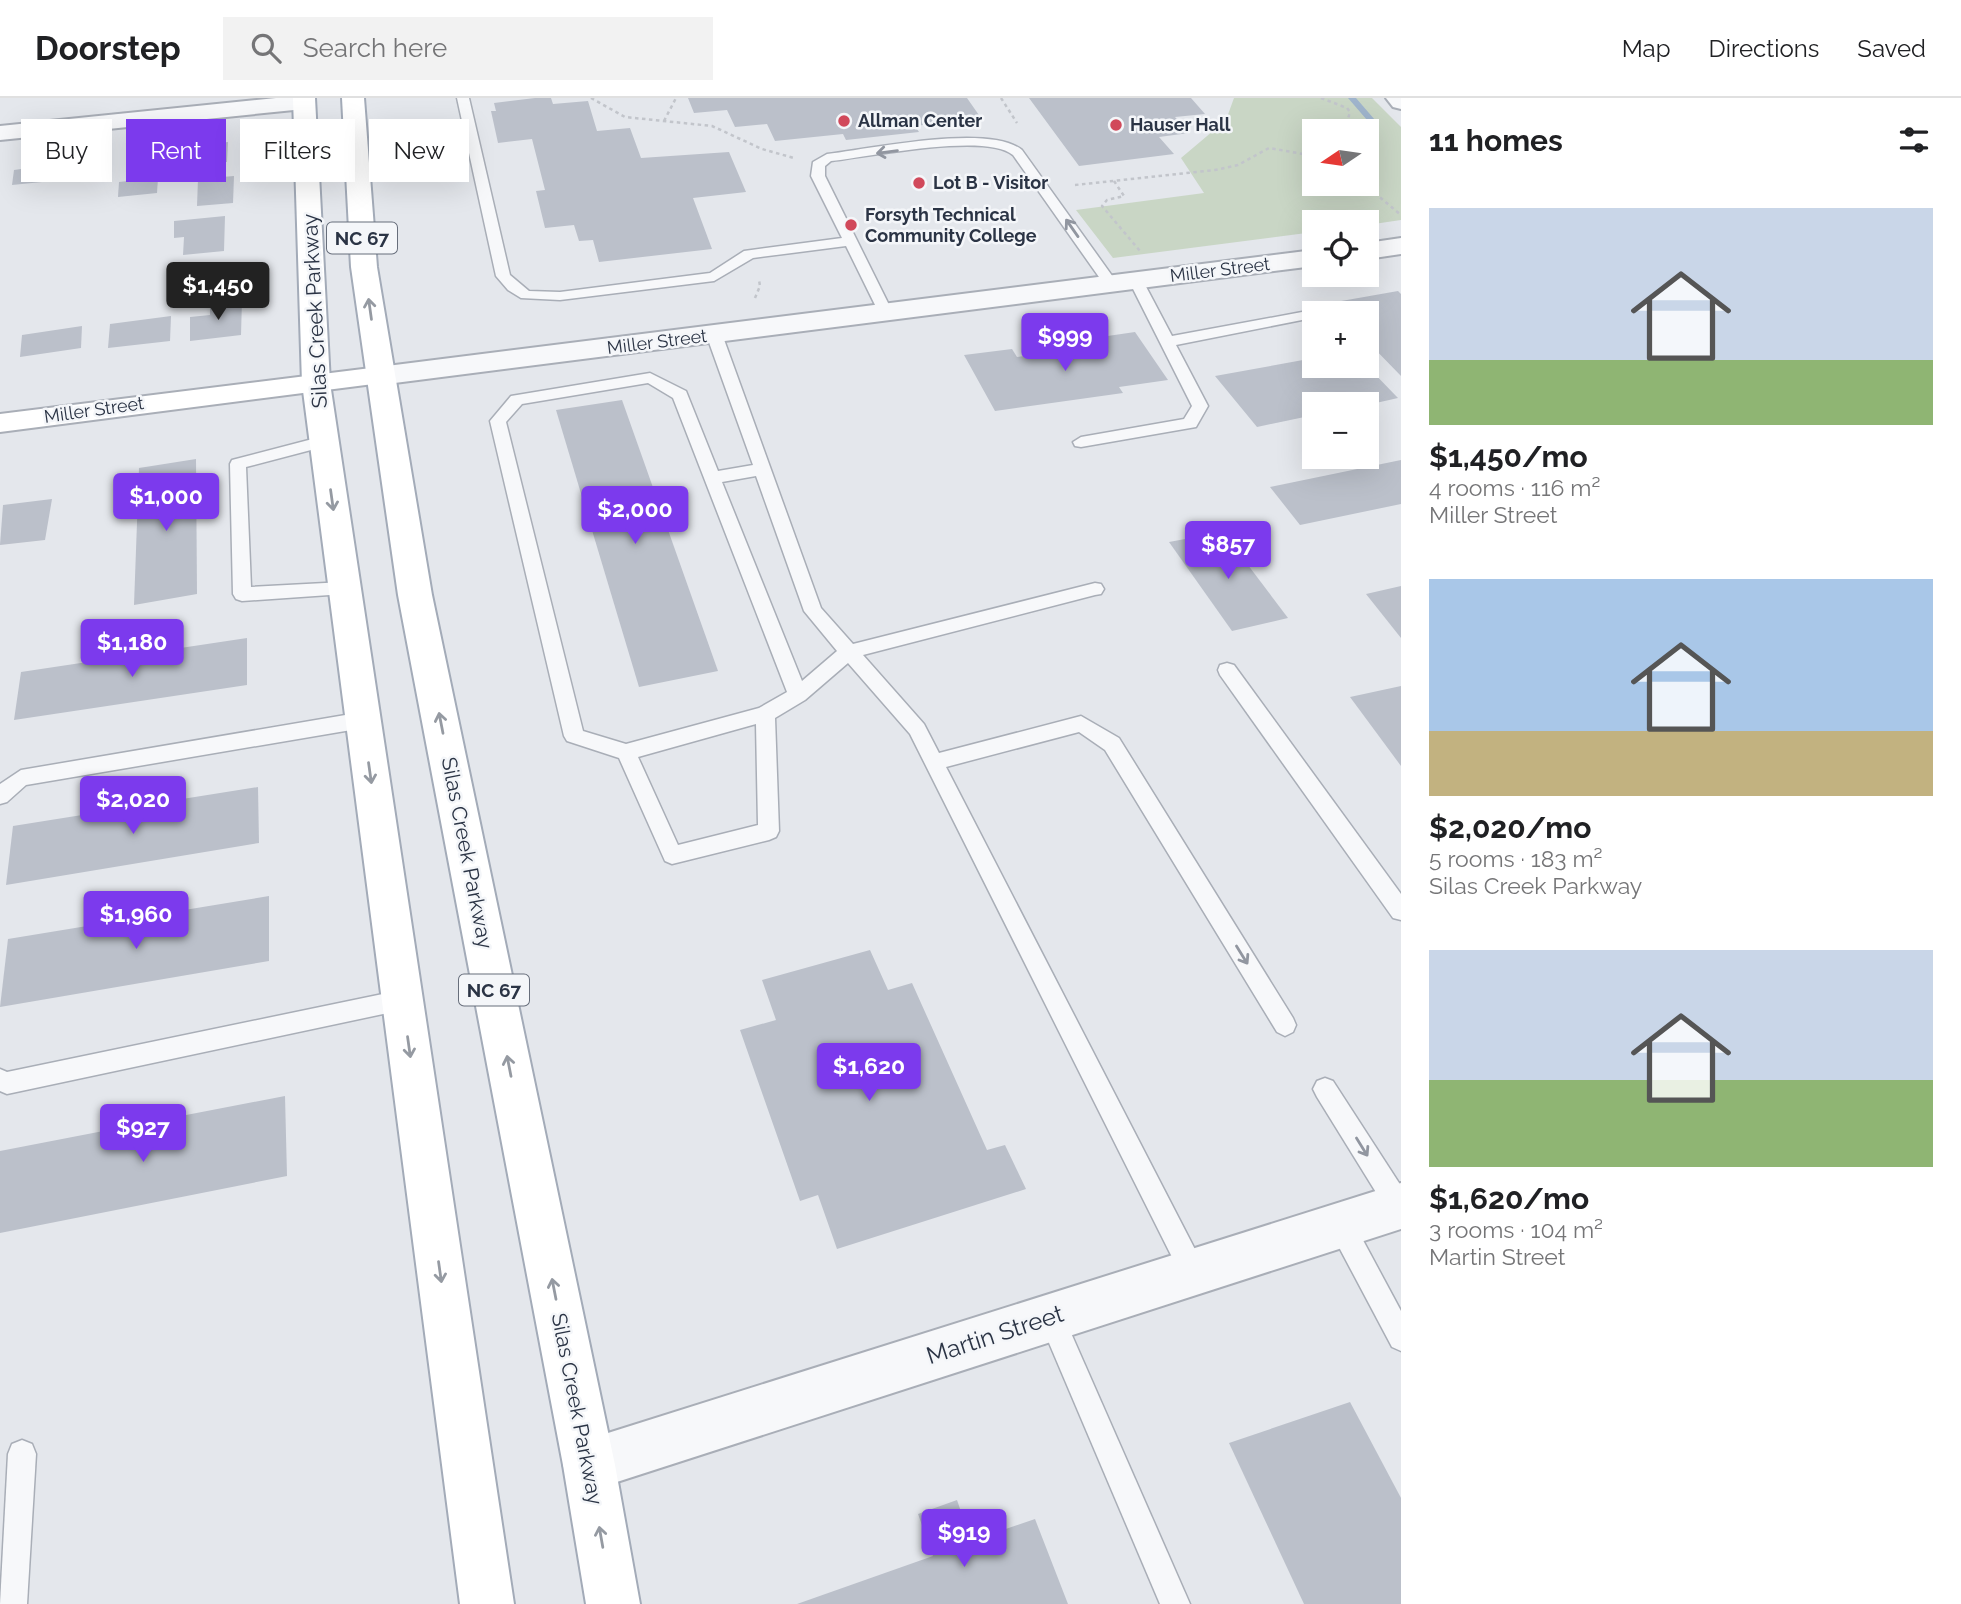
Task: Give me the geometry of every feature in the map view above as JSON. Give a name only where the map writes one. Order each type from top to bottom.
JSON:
[{"type":"main road","name":"Silas Creek Parkway","points":[[353,98],[364,267],[415,595],[589,1465],[612,1604]]},
{"type":"main road","name":"Silas Creek Parkway","points":[[304,100],[316,383],[487,1604]]},
{"type":"main road","name":"Miller Street","points":[[0,423],[379,376]]},
{"type":"street","points":[[1397,98],[1401,102]]},
{"type":"street","points":[[0,133],[304,100]]},
{"type":"street","points":[[1379,249],[1401,246]]},
{"type":"street","name":"Miller Street","points":[[379,376],[1302,260]]},
{"type":"street","name":"Martin Street","points":[[589,1465],[1400,1206]]},
{"type":"lane","points":[[463,98],[503,276],[513,287],[526,295],[560,296],[714,277],[749,254],[850,241]]},
{"type":"lane","points":[[886,313],[818,176],[818,165],[827,158],[963,143],[992,141],[1016,150],[1135,281],[1200,406],[1190,423],[1081,442]]},
{"type":"lane","points":[[1167,342],[1302,316]]},
{"type":"lane","points":[[715,334],[813,611],[917,729],[1193,1272]]},
{"type":"lane","points":[[798,695],[680,395],[650,378],[517,400],[498,421],[574,736],[626,752],[765,714],[798,695],[849,652],[1095,589]]},
{"type":"lane","points":[[324,441],[238,464],[242,594],[344,588]]},
{"type":"lane","points":[[712,478],[762,469]]},
{"type":"lane","points":[[1227,670],[1401,911]]},
{"type":"lane","points":[[626,752],[672,855],[769,831],[765,714]]},
{"type":"lane","points":[[0,796],[22,778],[363,720]]},
{"type":"lane","points":[[934,762],[1080,724],[1112,744],[1285,1025]]},
{"type":"lane","points":[[0,1080],[7,1083],[402,1000]]},
{"type":"lane","points":[[1325,1089],[1400,1206]]},
{"type":"lane","points":[[1341,1225],[1401,1338]]},
{"type":"lane","points":[[1051,1317],[1175,1604]]},
{"type":"lane","points":[[12,1604],[22,1454]]},
{"type":"path","points":[[591,98],[625,117],[712,126],[762,149],[818,165]]},
{"type":"path","points":[[664,121],[676,98]]},
{"type":"path","points":[[1321,98],[1347,108],[1350,112],[1348,119]]},
{"type":"path","points":[[1086,183],[1215,170],[1238,165],[1269,148],[1302,152]]},
{"type":"path","points":[[1113,180],[1124,196],[1107,200],[1102,206],[1113,223],[1135,242],[1135,281]]},
{"type":"path","points":[[1378,196],[1401,215]]},
{"type":"green space","points":[[1234,98],[1372,98],[1401,127],[1401,220],[1379,223],[1379,210],[1302,210],[1302,234],[1113,258],[1076,210],[1204,193],[1181,158],[1226,120]]},
{"type":"building","points":[[551,98],[553,104],[588,101],[597,131],[630,128],[641,158],[729,152],[746,192],[693,198],[712,249],[599,262],[593,240],[579,241],[574,225],[545,228],[536,191],[545,190],[532,139],[498,143],[491,111],[496,111],[494,103]]},
{"type":"building","name":"Allman Center","points":[[688,98],[967,98],[981,118],[915,126],[919,132],[846,140],[843,134],[775,141],[767,124],[735,127],[727,110],[694,113]]},
{"type":"building","name":"Hauser Hall","points":[[1029,98],[1191,98],[1205,114],[1175,117],[1189,133],[1159,137],[1174,154],[1079,166]]},
{"type":"building","points":[[21,169],[21,182],[42,182],[12,185],[14,170]]},
{"type":"building","points":[[234,176],[233,203],[197,206],[198,182],[226,182],[226,177]]},
{"type":"building","points":[[119,182],[158,182],[157,193],[118,197]]},
{"type":"building","points":[[225,216],[224,251],[183,255],[184,237],[174,238],[174,221]]},
{"type":"building","points":[[1398,291],[1401,294],[1401,376],[1379,353],[1379,301],[1341,301]]},
{"type":"building","points":[[242,300],[241,335],[190,341],[190,317],[210,315],[210,304]]},
{"type":"building","points":[[171,316],[170,341],[108,348],[110,324]]},
{"type":"building","points":[[82,326],[81,348],[20,357],[22,335]]},
{"type":"building","points":[[1135,332],[1168,380],[1119,387],[1123,393],[995,411],[964,355],[1012,349],[1017,357],[1099,346],[1094,338]]},
{"type":"building","points":[[1302,360],[1302,378],[1379,378],[1398,398],[1379,402],[1379,392],[1302,392],[1302,418],[1257,427],[1215,376]]},
{"type":"building","points":[[622,400],[718,671],[639,687],[556,410]]},
{"type":"building","points":[[196,459],[197,594],[134,605],[139,468]]},
{"type":"building","points":[[1401,460],[1401,504],[1300,525],[1270,487],[1357,469],[1379,469],[1379,465]]},
{"type":"building","points":[[52,499],[45,540],[0,545],[3,505]]},
{"type":"building","points":[[1223,532],[1288,618],[1232,631],[1169,542]]},
{"type":"building","points":[[1401,586],[1401,638],[1366,594]]},
{"type":"building","points":[[247,638],[247,685],[14,720],[21,672]]},
{"type":"building","points":[[1401,686],[1401,766],[1350,697]]},
{"type":"building","points":[[258,787],[259,843],[6,885],[13,826]]},
{"type":"building","points":[[269,896],[269,961],[0,1007],[8,939]]},
{"type":"building","points":[[870,950],[888,990],[912,983],[987,1150],[1005,1145],[1026,1189],[837,1249],[818,1195],[800,1201],[740,1030],[776,1020],[762,980]]},
{"type":"building","points":[[285,1096],[287,1176],[0,1233],[0,1151]]},
{"type":"building","points":[[1350,1402],[1401,1498],[1401,1604],[1304,1604],[1229,1443]]},
{"type":"building","points":[[957,1500],[971,1541],[1035,1519],[1068,1604],[797,1604],[933,1556],[918,1514]]},
{"type":"waterway","points":[[1352,98],[1370,119]]},
{"type":"place","name":"Allman Center","points":[[844,121]]},
{"type":"place","name":"Hauser Hall","points":[[1116,125]]},
{"type":"place","name":"Lot B - Visitor","points":[[919,183]]},
{"type":"place","name":"Forsyth Technical Community College","points":[[851,225]]}]
